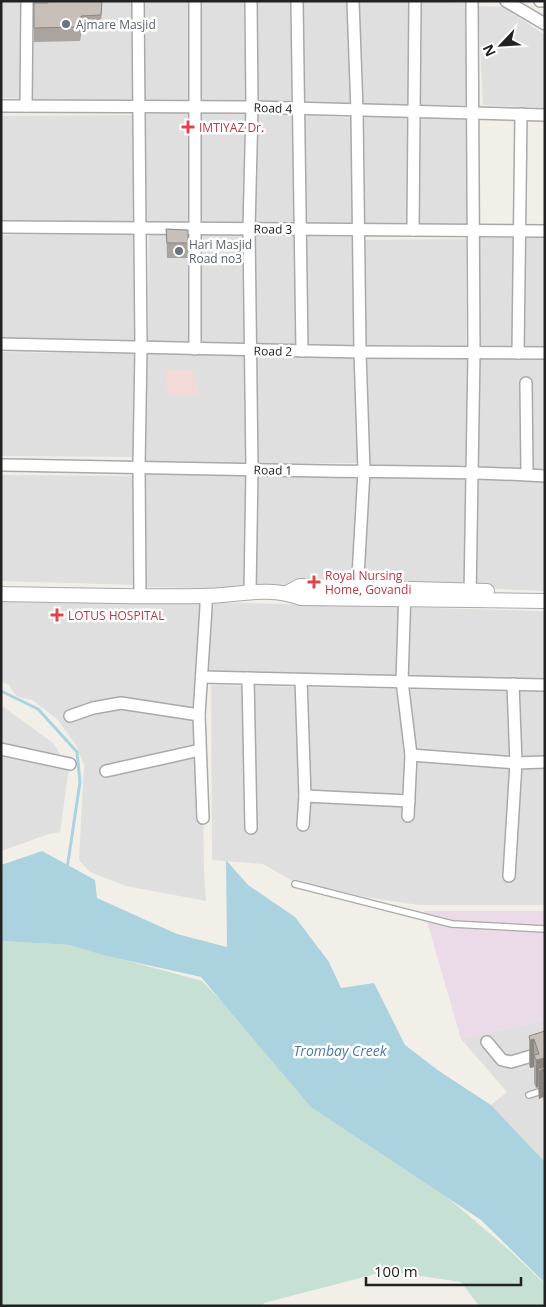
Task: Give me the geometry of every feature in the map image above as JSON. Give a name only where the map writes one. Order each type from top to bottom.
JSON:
[{"type":"street","points":[[26,106],[27,1]]},
{"type":"street","points":[[138,1],[141,348],[139,466],[140,595]]},
{"type":"street","points":[[195,1],[195,349]]},
{"type":"street","points":[[250,592],[252,469],[249,229],[252,107],[251,1]]},
{"type":"street","points":[[297,1],[302,351]]},
{"type":"street","points":[[353,1],[358,111],[360,352],[364,471],[357,593]]},
{"type":"street","points":[[413,230],[414,1]]},
{"type":"street","points":[[470,596],[474,353],[472,1]]},
{"type":"street","points":[[506,1],[545,24]]},
{"type":"street","points":[[540,1],[545,2]]},
{"type":"street","name":"Road 4","points":[[1,106],[252,107],[545,115]]},
{"type":"street","points":[[518,353],[521,114]]},
{"type":"street","name":"Road 3","points":[[1,227],[545,231]]},
{"type":"street","name":"Road 2","points":[[1,344],[360,352],[545,353]]},
{"type":"street","points":[[526,383],[526,474]]},
{"type":"street","name":"Road 1","points":[[1,465],[471,472],[545,476]]},
{"type":"street","points":[[1,594],[206,596],[250,592],[287,593],[300,586],[357,593],[470,596],[545,601]]},
{"type":"street","points":[[470,596],[545,592]]},
{"type":"street","points":[[405,594],[402,682],[411,754],[408,816]]},
{"type":"street","points":[[203,818],[199,715],[206,596]]},
{"type":"street","points":[[202,676],[545,685]]},
{"type":"street","points":[[248,678],[252,828]]},
{"type":"street","points":[[301,680],[303,825]]},
{"type":"street","points":[[509,876],[516,762],[513,684]]},
{"type":"street","points":[[70,716],[93,708],[121,703],[199,715]]},
{"type":"street","points":[[1,750],[70,764]]},
{"type":"street","points":[[106,771],[200,750]]},
{"type":"street","points":[[411,754],[516,762],[545,762]]},
{"type":"street","points":[[304,796],[409,801]]},
{"type":"street","points":[[487,1042],[502,1060],[511,1062],[545,1052]]},
{"type":"lane","points":[[295,884],[452,924],[545,929]]},
{"type":"lane","points":[[529,1095],[545,1090]]},
{"type":"shaded area","points":[[1,1],[133,1],[132,102],[1,98]]},
{"type":"shaded area","points":[[142,1],[244,1],[246,101],[143,102]]},
{"type":"shaded area","points":[[254,1],[350,1],[355,108],[254,102]]},
{"type":"shaded area","points":[[358,1],[465,3],[467,105],[361,106]]},
{"type":"shaded area","points":[[478,6],[504,7],[545,35],[545,108],[483,105]]},
{"type":"shaded area","points":[[247,112],[250,225],[145,223],[143,114]]},
{"type":"shaded area","points":[[255,112],[354,118],[353,226],[253,226]]},
{"type":"shaded area","points":[[360,114],[466,120],[467,227],[364,226]]},
{"type":"shaded area","points":[[133,115],[135,221],[1,221],[1,116]]},
{"type":"shaded area","points":[[149,229],[245,233],[245,346],[148,345]]},
{"type":"shaded area","points":[[136,234],[136,343],[1,339],[1,235]]},
{"type":"shaded area","points":[[256,234],[353,237],[356,347],[255,344]]},
{"type":"shaded area","points":[[476,238],[545,238],[545,347],[476,345]]},
{"type":"shaded area","points":[[466,239],[466,345],[365,345],[363,240]]},
{"type":"shaded area","points":[[1,352],[136,354],[135,457],[1,456]]},
{"type":"shaded area","points":[[145,354],[248,354],[247,464],[145,462]]},
{"type":"shaded area","points":[[357,354],[359,463],[256,464],[254,356]]},
{"type":"shaded area","points":[[367,356],[467,358],[466,465],[370,469]]},
{"type":"shaded area","points":[[476,356],[545,357],[545,471],[473,468]]},
{"type":"shaded area","points":[[164,370],[194,370],[199,395],[168,395]]},
{"type":"shaded area","points":[[144,470],[250,472],[247,589],[143,587]]},
{"type":"shaded area","points":[[255,472],[363,473],[361,588],[256,587]]},
{"type":"shaded area","points":[[366,473],[468,476],[469,585],[363,588]]},
{"type":"shaded area","points":[[1,475],[134,476],[135,585],[1,581]]},
{"type":"shaded area","points":[[475,476],[545,478],[545,591],[475,588]]},
{"type":"shaded area","points":[[1,601],[201,603],[204,872],[206,901],[126,886],[90,872],[79,860],[84,765],[76,745],[57,719],[32,700],[17,697],[9,685],[1,681]]},
{"type":"shaded area","points":[[210,602],[545,611],[545,681],[208,672]]},
{"type":"shaded area","points":[[211,685],[545,692],[545,905],[419,905],[305,888],[263,864],[212,860]]},
{"type":"shaded area","points":[[1,705],[53,743],[69,768],[60,832],[1,851]]},
{"type":"shaded area","points":[[424,911],[545,911],[545,1020],[461,1039]]},
{"type":"shaded area","points":[[545,1020],[545,1162],[491,1105],[507,1092],[461,1039]]},
{"type":"green space","points":[[1,941],[70,945],[202,981],[319,1102],[434,1186],[509,1250],[545,1284],[545,1306],[479,1306],[461,1282],[387,1271],[264,1303],[261,1306],[1,1306]]},
{"type":"water","name":"Trombay Creek","points":[[42,851],[95,880],[97,898],[177,934],[227,947],[226,860],[248,885],[295,917],[329,962],[341,988],[374,983],[405,1045],[439,1071],[491,1105],[545,1162],[545,1283],[481,1220],[311,1107],[201,977],[103,955],[70,945],[1,941],[1,865]]},
{"type":"building","points":[[48,1],[102,1],[101,15],[81,16],[80,27],[34,28],[34,3],[48,3]]},
{"type":"building","points":[[166,229],[188,230],[188,243],[167,243]]},
{"type":"building","points":[[545,1031],[545,1058],[536,1060],[534,1055],[539,1054],[534,1039],[530,1040],[529,1036]]},
{"type":"building","points":[[545,1067],[545,1072],[543,1069],[539,1071],[538,1069]]},
{"type":"waterway","points":[[1,691],[38,709],[77,752],[80,782],[67,869]]},
{"type":"place","name":"Ajmare Masjid","points":[[66,24]]},
{"type":"place","name":"IMTIYAZ Dr.","points":[[188,127]]},
{"type":"place","name":"Hari Masjid Road no3","points":[[179,251]]},
{"type":"place","name":"Royal Nursing Home, Govandi","points":[[314,582]]},
{"type":"place","name":"LOTUS HOSPITAL","points":[[57,615]]}]
